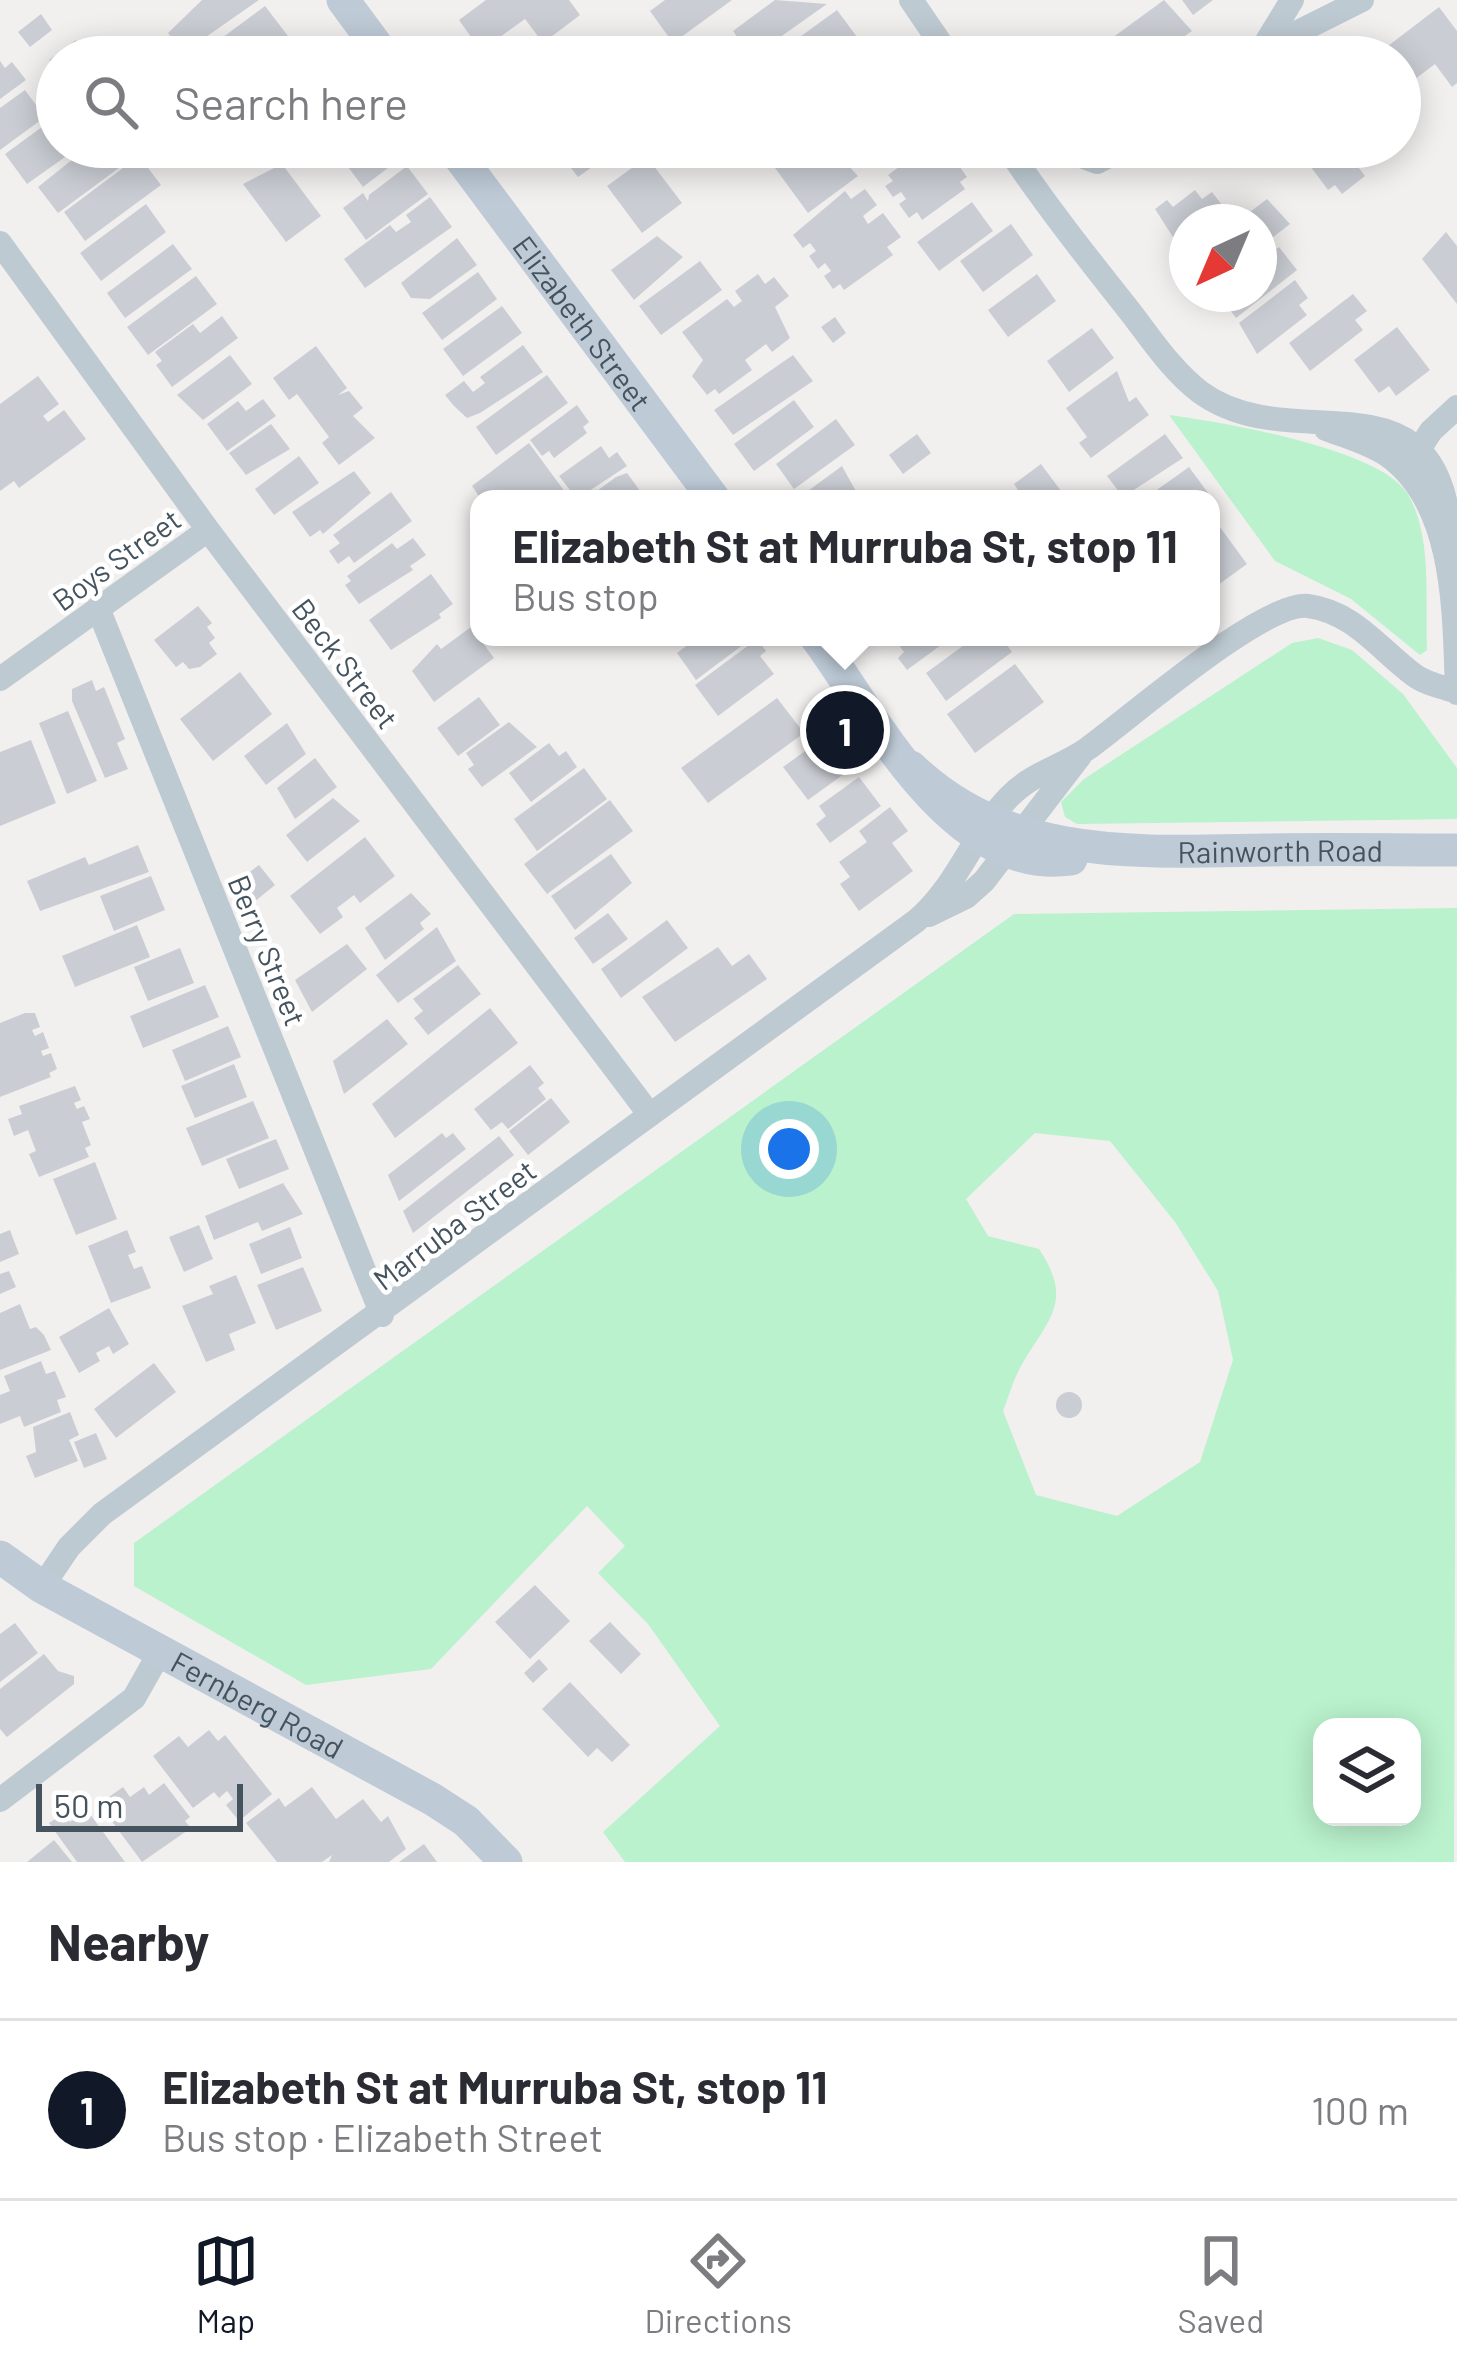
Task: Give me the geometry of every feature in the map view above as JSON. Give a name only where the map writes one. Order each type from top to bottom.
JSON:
[{"type":"street","points":[[343,0],[370,36]]},
{"type":"street","points":[[911,0],[936,36]]},
{"type":"street","points":[[1267,36],[1292,0]]},
{"type":"street","points":[[1293,36],[1362,0]]},
{"type":"street","name":"Elizabeth Street","points":[[468,168],[707,490]]},
{"type":"street","points":[[1023,168],[1186,380],[1224,405],[1301,419],[1375,425],[1426,456],[1453,513],[1457,692]]},
{"type":"street","name":"Beck Street","points":[[0,243],[208,530],[650,1115]]},
{"type":"street","points":[[1408,473],[1426,456],[1457,407]]},
{"type":"street","points":[[1301,419],[1376,448],[1408,473],[1432,512],[1451,575]]},
{"type":"street","points":[[1426,456],[1456,449]]},
{"type":"street","name":"Boys Street","points":[[0,679],[208,530]]},
{"type":"street","name":"Marruba Street","points":[[916,921],[949,886],[983,830],[1033,777],[1084,751],[1255,626],[1295,606],[1346,620],[1416,676],[1457,692]]},
{"type":"street","name":"Berry Street","points":[[98,608],[382,1315]]},
{"type":"street","points":[[823,646],[947,813],[1016,844]]},
{"type":"street","name":"Marruba Street","points":[[43,1587],[69,1547],[102,1514],[382,1315],[916,921],[970,894],[1016,844],[1084,751]]},
{"type":"street","name":"Rainworth Road","points":[[1016,844],[1057,861],[1104,852],[1457,850]]},
{"type":"street","name":"Fernberg Road","points":[[0,1557],[43,1587],[432,1799],[466,1822],[506,1862]]},
{"type":"street","points":[[0,1800],[134,1698],[160,1652]]},
{"type":"green space","points":[[1169,415],[1333,450],[1391,477],[1407,493],[1421,528],[1427,650],[1420,655],[1351,599],[1275,561]]},
{"type":"green space","points":[[1318,638],[1352,650],[1403,694],[1457,768],[1457,819],[1077,824],[1065,817],[1061,802],[1084,779],[1292,643]]},
{"type":"green space","points":[[1457,908],[1454,1862],[625,1862],[603,1832],[720,1726],[648,1624],[598,1573],[625,1546],[587,1506],[431,1669],[306,1685],[134,1586],[134,1543],[1014,914]],"holes":[[[1035,1133],[1110,1141],[1175,1222],[1218,1291],[1233,1360],[1200,1462],[1117,1516],[1036,1495],[1003,1411],[1018,1371],[1048,1323],[1055,1284],[1039,1249],[988,1236],[966,1199]]]},
{"type":"building","points":[[202,0],[259,0],[207,36],[168,33]]},
{"type":"building","points":[[486,0],[569,0],[580,15],[552,36],[538,36],[525,19],[501,36],[470,36],[459,20]]},
{"type":"building","points":[[665,0],[732,0],[683,36],[668,36],[650,11]]},
{"type":"building","points":[[775,0],[827,4],[782,36],[737,36],[733,31]]},
{"type":"building","points":[[1164,0],[1192,31],[1185,36],[1115,36]]},
{"type":"building","points":[[1182,0],[1213,0],[1193,15]]},
{"type":"building","points":[[265,6],[288,36],[225,36]]},
{"type":"building","points":[[1439,7],[1457,31],[1457,83],[1452,87],[1435,64],[1421,75],[1421,36],[1401,36]]},
{"type":"building","points":[[837,10],[856,36],[801,36]]},
{"type":"building","points":[[41,14],[52,30],[36,36],[30,47],[18,32]]},
{"type":"building","points":[[0,61],[5,68],[12,62],[26,80],[0,99]]},
{"type":"building","points":[[25,90],[36,105],[36,124],[0,150],[0,108]]},
{"type":"building","points":[[36,131],[36,168],[50,168],[27,184],[5,154]]},
{"type":"building","points":[[62,168],[119,168],[58,213],[38,187]]},
{"type":"building","points":[[123,168],[148,168],[161,185],[85,241],[64,212]]},
{"type":"building","points":[[274,168],[285,168],[321,216],[286,242],[243,184]]},
{"type":"building","points":[[349,168],[388,168],[363,187]]},
{"type":"building","points":[[404,168],[428,194],[366,240],[343,208],[363,193],[368,201],[369,195]]},
{"type":"building","points":[[632,168],[655,168],[682,203],[642,233],[607,186]]},
{"type":"building","points":[[775,168],[851,168],[858,176],[808,213]]},
{"type":"building","points":[[898,168],[961,168],[967,177],[960,182],[965,189],[922,220],[917,212],[909,218],[899,204],[906,199],[901,192],[893,197],[885,186],[893,181],[888,175]]},
{"type":"building","points":[[1312,168],[1359,168],[1365,176],[1342,194],[1335,185],[1328,190]]},
{"type":"building","points":[[865,189],[877,205],[863,216],[868,224],[883,213],[901,237],[887,247],[893,255],[844,290],[840,284],[833,289],[824,276],[831,271],[825,263],[818,269],[809,256],[816,251],[810,243],[803,248],[793,235],[845,191],[851,199]]},
{"type":"building","points":[[1195,190],[1202,199],[1212,192],[1221,204],[1177,204]]},
{"type":"building","points":[[430,197],[452,227],[365,288],[344,259],[390,225],[396,232],[411,222],[406,215]]},
{"type":"building","points":[[1167,200],[1170,204],[1169,231],[1155,209]]},
{"type":"building","points":[[972,202],[993,231],[939,271],[917,242]]},
{"type":"building","points":[[146,204],[166,232],[101,281],[80,253]]},
{"type":"building","points":[[1277,210],[1290,224],[1277,234]]},
{"type":"building","points":[[1011,224],[1033,255],[983,292],[960,261]]},
{"type":"building","points":[[1446,232],[1457,246],[1457,304],[1422,259]]},
{"type":"building","points":[[657,236],[683,257],[634,300],[611,270]]},
{"type":"building","points":[[457,238],[477,265],[430,299],[411,298],[401,283]]},
{"type":"building","points":[[173,244],[192,269],[125,318],[107,293]]},
{"type":"building","points":[[1277,249],[1297,270],[1277,286]]},
{"type":"building","points":[[700,261],[722,290],[661,335],[639,306]]},
{"type":"building","points":[[478,272],[497,299],[442,340],[422,313]]},
{"type":"building","points":[[758,274],[765,284],[774,277],[789,296],[775,307],[790,338],[772,352],[766,344],[745,360],[752,370],[719,394],[715,389],[707,395],[692,376],[703,360],[682,332],[727,299],[734,307],[742,301],[735,291]]},
{"type":"building","points":[[1037,274],[1056,301],[1008,337],[988,310]]},
{"type":"building","points":[[196,276],[217,304],[148,355],[127,327]]},
{"type":"building","points":[[1295,280],[1308,298],[1299,305],[1307,315],[1257,354],[1239,323],[1253,312],[1277,312],[1277,294]]},
{"type":"building","points":[[1353,294],[1367,311],[1355,320],[1363,330],[1310,371],[1289,343]]},
{"type":"building","points":[[502,306],[522,333],[463,376],[443,349]]},
{"type":"building","points":[[222,316],[238,338],[172,387],[156,365],[162,361],[155,352],[193,324],[200,333]]},
{"type":"building","points":[[835,317],[846,333],[833,343],[821,327]]},
{"type":"building","points":[[1397,327],[1430,370],[1396,396],[1389,386],[1379,393],[1354,360]]},
{"type":"building","points":[[1092,328],[1114,358],[1069,392],[1047,361]]},
{"type":"building","points":[[523,345],[543,372],[480,413],[467,418],[445,395],[464,381],[473,392],[485,383],[480,377]]},
{"type":"building","points":[[316,346],[347,388],[338,395],[349,391],[363,408],[353,416],[375,438],[339,465],[322,443],[329,437],[297,394],[289,400],[273,378]]},
{"type":"building","points":[[230,355],[252,384],[203,420],[177,395]]},
{"type":"building","points":[[793,355],[813,381],[733,435],[714,410]]},
{"type":"building","points":[[1117,371],[1129,402],[1136,397],[1149,415],[1091,458],[1079,443],[1087,437],[1066,408]]},
{"type":"building","points":[[547,375],[568,403],[496,455],[476,427]]},
{"type":"building","points":[[38,376],[59,404],[43,416],[48,422],[64,410],[86,439],[19,488],[14,481],[0,491],[0,404]]},
{"type":"building","points":[[263,399],[276,416],[227,451],[207,424],[238,401],[246,411]]},
{"type":"building","points":[[794,400],[814,427],[754,471],[734,444]]},
{"type":"building","points":[[577,405],[589,422],[583,427],[587,433],[554,458],[549,451],[542,456],[530,440]]},
{"type":"building","points":[[836,419],[855,445],[794,489],[776,464]]},
{"type":"building","points":[[271,424],[290,449],[246,475],[229,453]]},
{"type":"building","points":[[917,434],[931,453],[903,474],[889,455]]},
{"type":"building","points":[[1165,434],[1183,458],[1134,490],[1118,490],[1107,476]]},
{"type":"building","points":[[529,443],[564,490],[475,490],[472,486]]},
{"type":"building","points":[[601,446],[609,458],[617,452],[627,466],[591,490],[570,490],[559,476]]},
{"type":"building","points":[[299,456],[319,483],[274,515],[255,489]]},
{"type":"building","points":[[1041,464],[1060,490],[1018,490],[1014,484]]},
{"type":"building","points":[[842,466],[855,490],[809,490]]},
{"type":"building","points":[[1189,467],[1206,490],[1157,490]]},
{"type":"building","points":[[354,471],[371,493],[323,534],[320,530],[310,537],[292,512]]},
{"type":"building","points":[[627,473],[639,490],[598,490]]},
{"type":"building","points":[[391,492],[412,521],[354,563],[349,556],[338,564],[329,551],[340,543],[333,535]]},
{"type":"building","points":[[1220,527],[1247,564],[1220,584]]},
{"type":"building","points":[[413,538],[426,555],[410,566],[413,570],[359,604],[345,585],[351,581],[347,576],[392,543],[397,549]]},
{"type":"building","points":[[431,574],[453,604],[439,614],[441,618],[391,650],[369,620]]},
{"type":"building","points":[[198,606],[212,623],[207,627],[215,638],[209,643],[217,654],[200,667],[189,669],[183,662],[176,667],[154,640]]},
{"type":"building","points":[[470,628],[470,646],[485,646],[494,658],[434,702],[412,671],[437,644],[441,649]]},
{"type":"building","points":[[686,646],[741,646],[696,680],[677,653]]},
{"type":"building","points":[[748,646],[762,646],[766,651],[760,656],[774,674],[718,716],[695,685]]},
{"type":"building","points":[[900,646],[940,646],[907,670],[898,658],[904,652]]},
{"type":"building","points":[[963,646],[1008,646],[1012,652],[946,701],[926,673]]},
{"type":"building","points":[[1015,664],[1044,702],[975,753],[947,714]]},
{"type":"building","points":[[240,672],[272,714],[213,761],[180,719]]},
{"type":"building","points":[[92,680],[96,691],[104,687],[125,739],[117,743],[128,769],[105,778],[72,701],[72,689]]},
{"type":"building","points":[[479,697],[500,725],[458,756],[437,728]]},
{"type":"building","points":[[777,698],[804,733],[708,803],[681,768]]},
{"type":"building","points":[[68,711],[97,781],[67,794],[39,723]]},
{"type":"building","points":[[509,722],[537,747],[482,787],[468,769],[474,765],[466,753]]},
{"type":"building","points":[[287,723],[306,754],[266,785],[244,756]]},
{"type":"building","points":[[830,733],[855,766],[808,800],[783,767]]},
{"type":"building","points":[[31,740],[56,803],[0,826],[0,752]]},
{"type":"building","points":[[549,743],[559,756],[566,751],[577,767],[531,802],[509,773]]},
{"type":"building","points":[[315,758],[337,787],[295,819],[277,788]]},
{"type":"building","points":[[584,768],[607,799],[537,851],[514,819]]},
{"type":"building","points":[[859,777],[881,806],[830,843],[816,824],[826,816],[819,806]]},
{"type":"building","points":[[333,798],[360,821],[307,862],[286,835]]},
{"type":"building","points":[[610,800],[633,831],[547,894],[524,864]]},
{"type":"building","points":[[890,807],[908,831],[892,843],[913,871],[859,911],[840,884],[850,877],[839,862],[867,842],[859,831]]},
{"type":"building","points":[[365,837],[395,876],[360,903],[354,895],[337,908],[343,917],[320,934],[290,896]]},
{"type":"building","points":[[138,845],[149,872],[40,911],[27,881],[85,857],[89,865]]},
{"type":"building","points":[[611,854],[632,883],[575,930],[551,896]]},
{"type":"building","points":[[259,865],[275,885],[254,902],[237,882]]},
{"type":"building","points":[[151,876],[165,910],[114,931],[100,896]]},
{"type":"building","points":[[411,893],[431,914],[420,923],[424,929],[385,960],[365,928]]},
{"type":"building","points":[[608,913],[628,939],[593,964],[574,938]]},
{"type":"building","points":[[667,920],[688,948],[621,998],[601,969]]},
{"type":"building","points":[[137,925],[150,957],[75,987],[62,956]]},
{"type":"building","points":[[437,927],[456,961],[398,1003],[376,975]]},
{"type":"building","points":[[347,944],[367,969],[312,1012],[295,980]]},
{"type":"building","points":[[718,947],[732,966],[749,954],[767,979],[675,1042],[642,997]]},
{"type":"building","points":[[180,948],[194,983],[148,1001],[134,967]]},
{"type":"building","points":[[458,965],[481,994],[428,1035],[414,1018],[423,1011],[413,999]]},
{"type":"building","points":[[205,985],[219,1017],[143,1048],[130,1016]]},
{"type":"building","points":[[490,1008],[518,1043],[395,1138],[372,1104]]},
{"type":"building","points":[[35,1013],[40,1027],[32,1030],[35,1036],[43,1032],[49,1048],[41,1051],[43,1056],[51,1053],[57,1069],[49,1073],[51,1077],[0,1097],[0,1023]]},
{"type":"building","points":[[387,1019],[408,1044],[344,1094],[333,1061]]},
{"type":"building","points":[[228,1026],[241,1057],[185,1081],[172,1050]]},
{"type":"building","points":[[234,1064],[247,1097],[195,1118],[181,1086]]},
{"type":"building","points":[[530,1065],[544,1083],[538,1088],[546,1099],[508,1129],[502,1122],[491,1130],[474,1109]]},
{"type":"building","points":[[75,1086],[81,1100],[74,1103],[77,1109],[84,1106],[90,1119],[82,1122],[91,1145],[85,1148],[89,1157],[39,1177],[29,1154],[36,1151],[28,1130],[14,1136],[8,1119],[22,1114],[19,1106]]},
{"type":"building","points":[[551,1098],[570,1122],[528,1155],[509,1131]]},
{"type":"building","points":[[253,1101],[269,1138],[202,1166],[186,1128]]},
{"type":"building","points":[[442,1133],[446,1138],[453,1133],[466,1149],[399,1201],[388,1175]]},
{"type":"building","points":[[499,1136],[514,1155],[413,1233],[403,1211]]},
{"type":"building","points":[[276,1139],[289,1169],[239,1189],[226,1159]]},
{"type":"building","points":[[95,1162],[117,1219],[76,1235],[53,1179]]},
{"type":"building","points":[[283,1183],[303,1214],[262,1231],[258,1222],[214,1240],[205,1216]]},
{"type":"building","points":[[199,1225],[213,1259],[184,1272],[169,1237]]},
{"type":"building","points":[[290,1227],[302,1258],[261,1274],[249,1244]]},
{"type":"building","points":[[10,1230],[19,1254],[0,1262],[0,1234]]},
{"type":"building","points":[[127,1230],[136,1252],[128,1255],[134,1269],[142,1266],[151,1288],[111,1303],[88,1246]]},
{"type":"building","points":[[303,1267],[322,1311],[276,1330],[257,1285]]},
{"type":"building","points":[[9,1271],[16,1287],[0,1294],[0,1274]]},
{"type":"building","points":[[236,1275],[256,1323],[229,1334],[235,1350],[206,1362],[182,1306],[213,1294],[209,1286]]},
{"type":"building","points":[[20,1304],[30,1329],[36,1327],[44,1335],[51,1350],[0,1370],[0,1313]]},
{"type":"building","points":[[109,1308],[129,1344],[113,1354],[109,1346],[96,1353],[100,1361],[79,1373],[59,1337]]},
{"type":"building","points":[[41,1361],[46,1374],[55,1371],[66,1397],[57,1400],[61,1412],[24,1427],[20,1416],[0,1424],[0,1395],[10,1391],[4,1376]]},
{"type":"building","points":[[154,1363],[176,1392],[116,1438],[94,1409]]},
{"type":"building","points":[[1069,1392],[1082,1405],[1069,1418],[1056,1405]]},
{"type":"building","points":[[70,1412],[79,1435],[69,1440],[78,1461],[35,1478],[26,1456],[36,1452],[33,1427]]},
{"type":"building","points":[[96,1433],[107,1459],[84,1468],[74,1442]]},
{"type":"building","points":[[535,1585],[570,1621],[530,1659],[495,1622]]},
{"type":"building","points":[[610,1622],[641,1654],[621,1674],[589,1641]]},
{"type":"building","points":[[15,1623],[38,1653],[0,1682],[0,1634]]},
{"type":"building","points":[[44,1654],[58,1671],[74,1676],[74,1684],[7,1737],[0,1729],[0,1689]]},
{"type":"building","points":[[539,1659],[548,1669],[533,1683],[524,1673]]},
{"type":"building","points":[[570,1682],[630,1745],[612,1762],[597,1748],[588,1757],[542,1709]]},
{"type":"building","points":[[209,1730],[218,1741],[225,1735],[272,1794],[239,1821],[226,1805],[233,1799],[227,1791],[219,1798],[214,1792],[193,1808],[153,1756],[179,1736],[188,1747]]},
{"type":"building","points":[[164,1783],[190,1817],[185,1821],[191,1828],[142,1862],[99,1804],[123,1787],[130,1797],[144,1787],[149,1795]]},
{"type":"building","points":[[312,1787],[336,1819],[363,1799],[381,1822],[388,1816],[406,1849],[389,1862],[329,1862],[332,1855],[322,1862],[277,1862],[246,1823],[279,1798],[285,1807]]},
{"type":"building","points":[[87,1810],[125,1862],[77,1862],[49,1823],[64,1813],[70,1822]]},
{"type":"building","points":[[54,1840],[72,1862],[27,1862]]},
{"type":"building","points":[[424,1844],[437,1862],[399,1862]]},
{"type":"place","name":"Elizabeth St at Murruba St, stop 11","points":[[845,730]]}]
